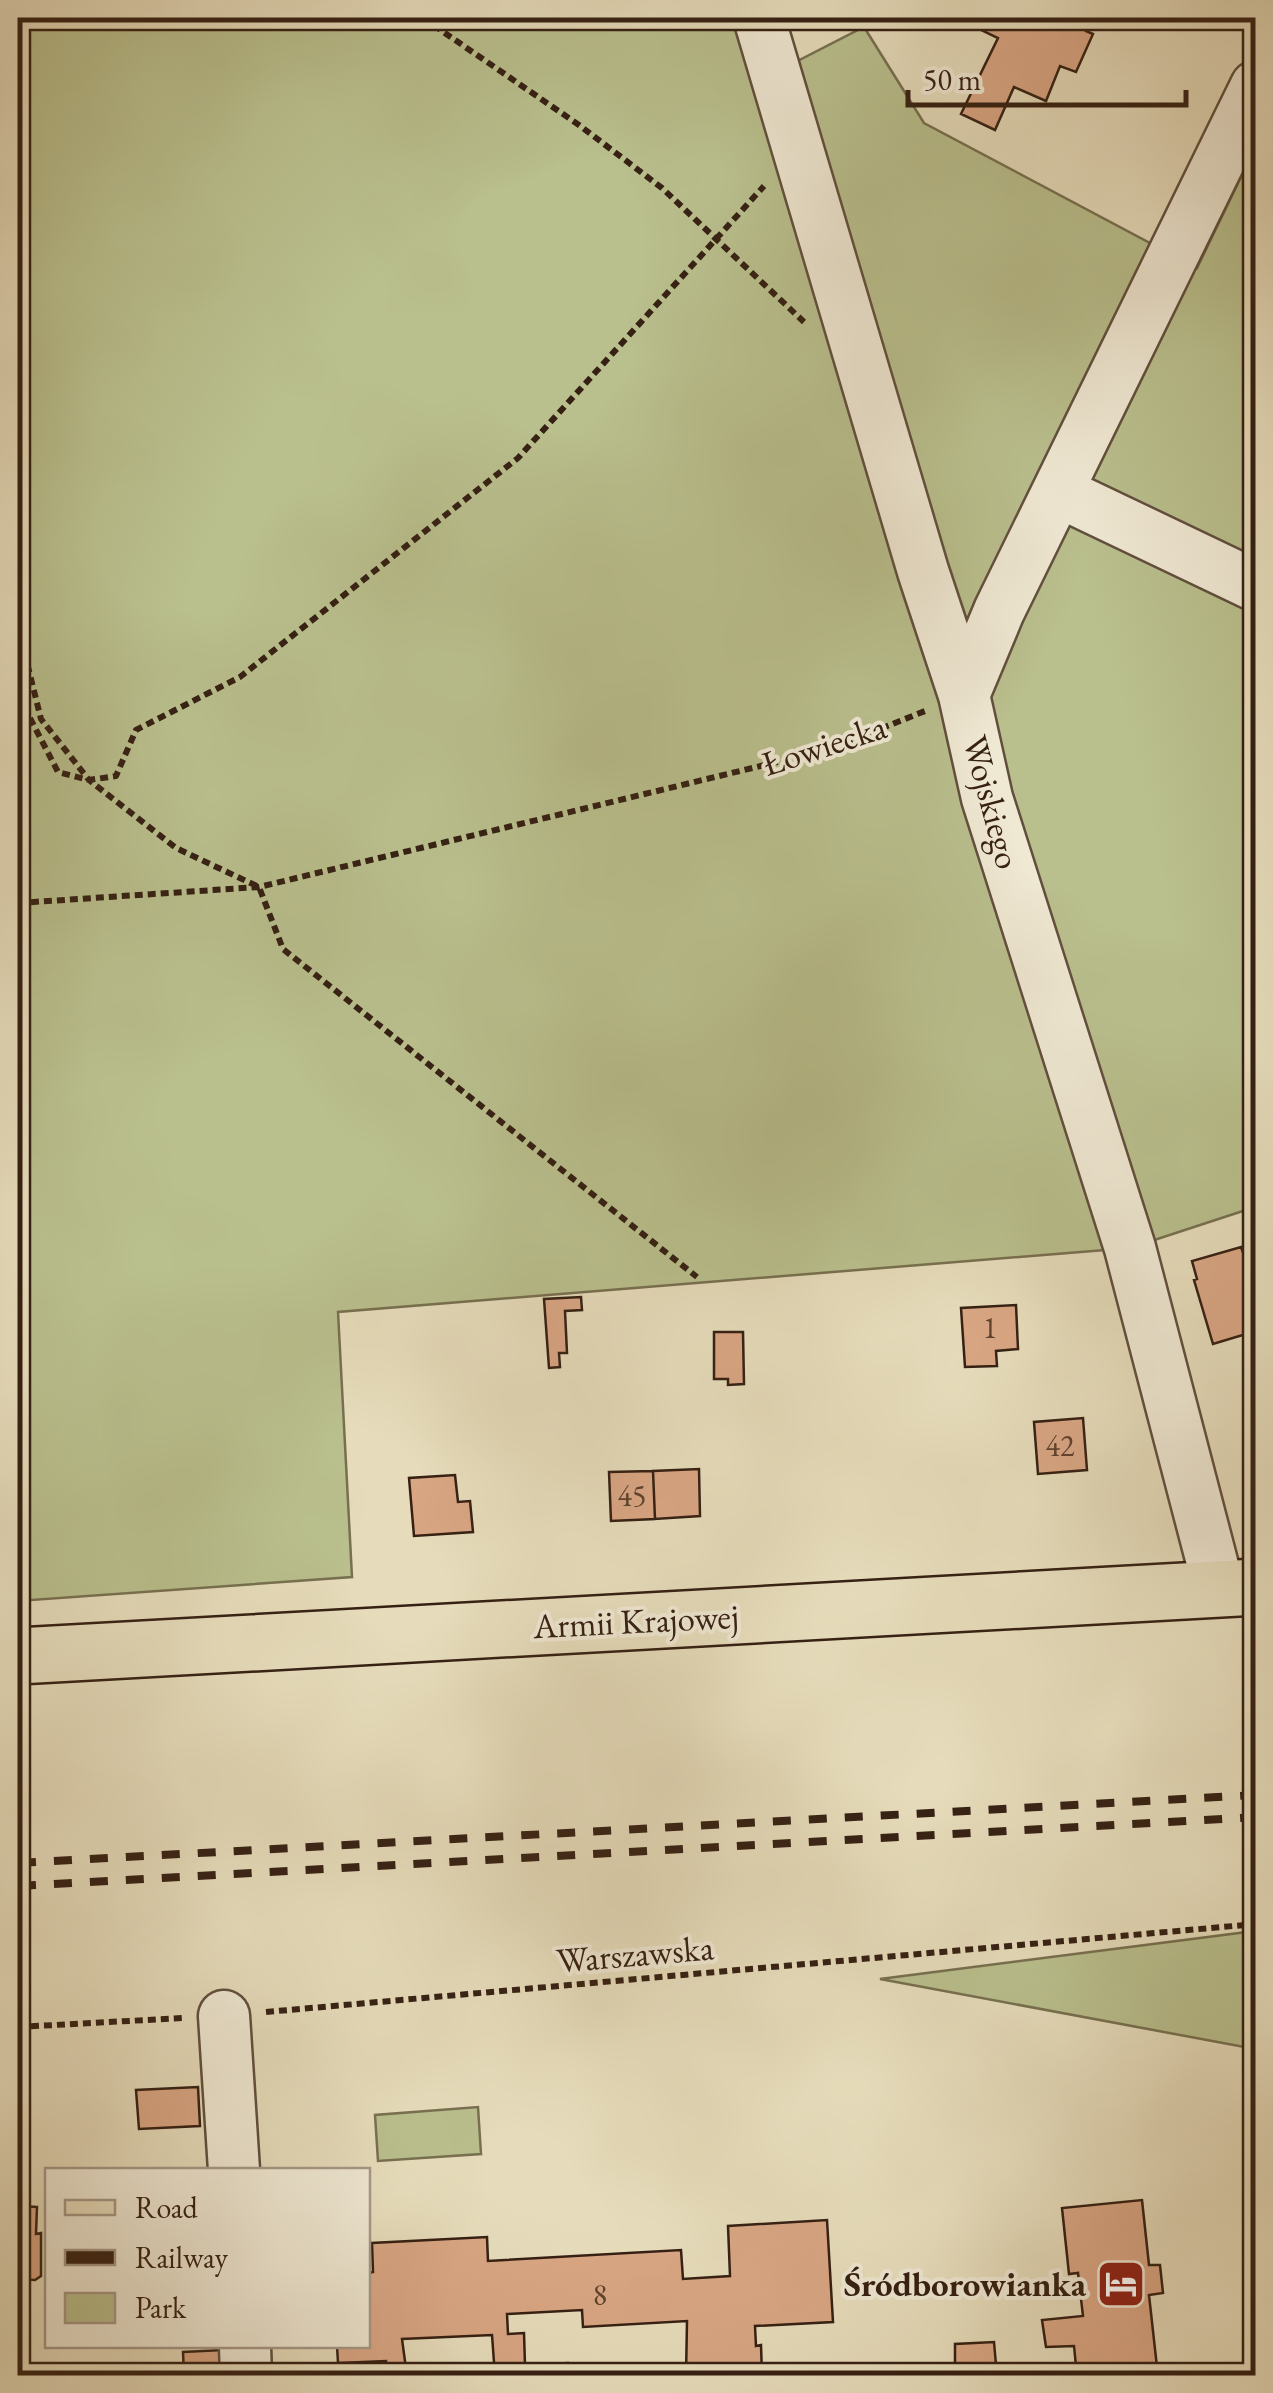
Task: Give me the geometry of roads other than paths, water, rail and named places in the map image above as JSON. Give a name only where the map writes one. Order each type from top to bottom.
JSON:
[{"type":"main road","name":"Armii Krajowej","points":[[18,1656],[1237,1588]]},
{"type":"street","name":"Wojskiego","points":[[759,18],[964,695],[986,798],[1237,1588]]},
{"type":"street","points":[[964,695],[999,611],[1256,86]]},
{"type":"street","points":[[1059,492],[1256,586]]},
{"type":"street","points":[[224,2016],[234,2168]]},
{"type":"street","points":[[244,2348],[246,2376]]},
{"type":"railway","points":[[18,1863],[1256,1795]]},
{"type":"railway","points":[[18,1886],[1256,1817]]},
{"type":"place","name":"Śródborowianka","points":[[1121,2284]]}]
